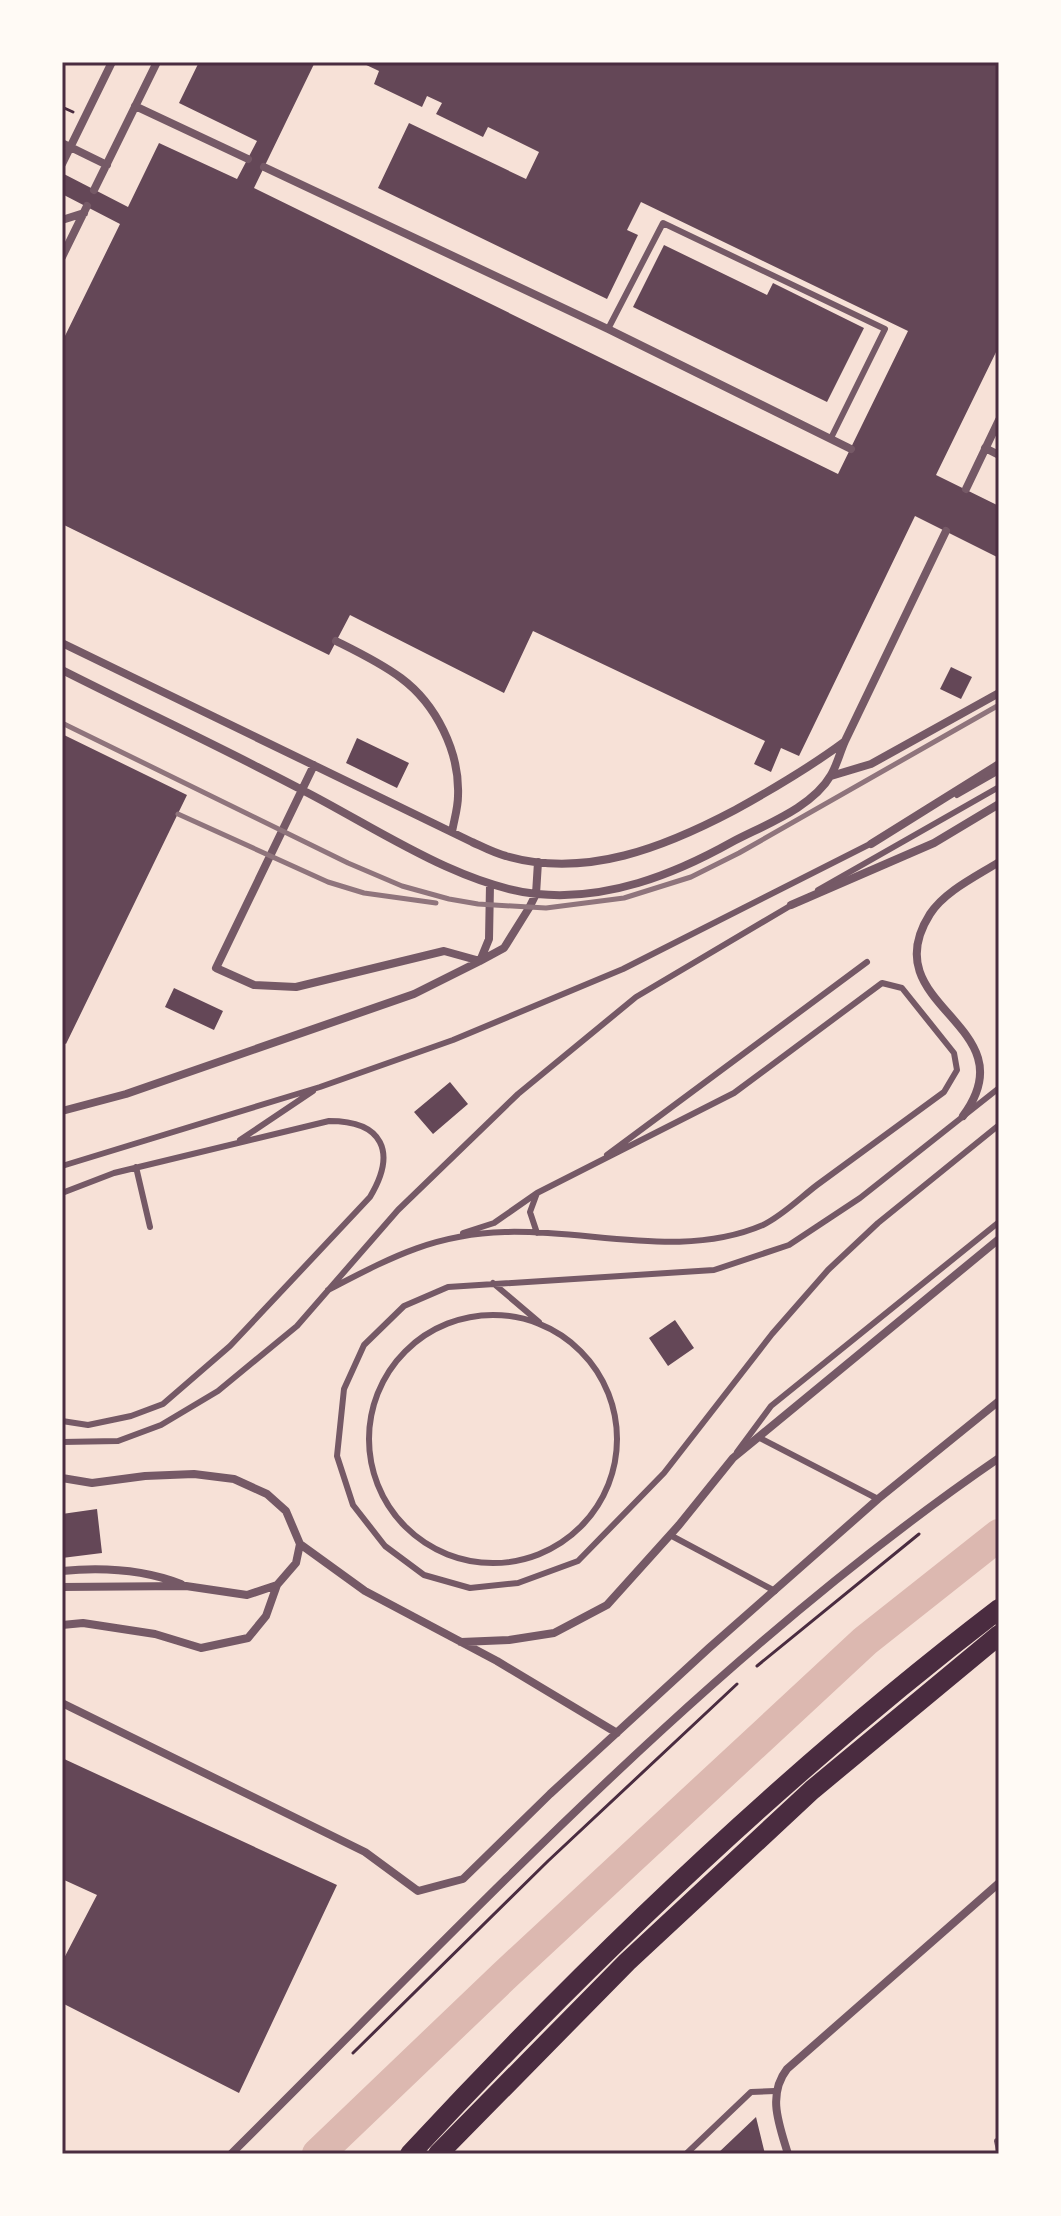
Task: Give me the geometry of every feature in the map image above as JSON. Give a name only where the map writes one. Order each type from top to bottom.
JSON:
[{"type":"highway","points":[[410,2154],[643,1914],[799,1772],[999,1609]]},
{"type":"highway","points":[[438,2154],[627,1962],[812,1790],[999,1635]]},
{"type":"street","points":[[62,164],[66,145],[112,62]]},
{"type":"street","points":[[94,190],[157,62]]},
{"type":"street","points":[[135,106],[248,159]]},
{"type":"street","points":[[66,145],[107,165]]},
{"type":"street","points":[[264,167],[608,329],[851,449]]},
{"type":"street","points":[[62,220],[86,210],[62,257]]},
{"type":"street","points":[[966,489],[999,420]]},
{"type":"street","points":[[985,448],[999,455]]},
{"type":"street","points":[[62,670],[302,789],[460,873],[490,885],[536,894],[569,895],[648,882],[687,867],[812,796],[831,776],[946,531]]},
{"type":"street","points":[[336,641],[390,670],[423,699],[452,749],[458,794],[452,832]]},
{"type":"street","points":[[62,643],[452,832],[505,856],[538,862],[557,864],[611,860],[656,848],[703,827],[807,770],[845,741]]},
{"type":"street","points":[[831,776],[871,764],[999,693]]},
{"type":"street","points":[[871,844],[999,764]]},
{"type":"street","points":[[314,765],[216,968],[254,985],[296,987],[444,951],[480,961]]},
{"type":"street","points":[[791,905],[934,843],[999,804]]},
{"type":"street","points":[[62,1111],[126,1094],[414,994],[480,961],[504,948],[536,894],[538,862]]},
{"type":"street","points":[[963,1116],[977,1097],[980,1076],[978,1055],[968,1036],[928,989],[919,973],[917,945],[931,913],[956,890],[999,862]]},
{"type":"street","points":[[480,961],[489,939],[490,885]]},
{"type":"street","points":[[461,1642],[509,1640],[554,1633],[607,1605],[733,1458],[999,1239]]},
{"type":"street","points":[[62,1703],[365,1852],[418,1891],[463,1879],[617,1733],[878,1499],[999,1401]]},
{"type":"street","points":[[231,2154],[641,1748],[790,1618],[944,1496],[999,1458]]},
{"type":"street","points":[[62,1478],[92,1483],[194,1474],[234,1479],[267,1494],[286,1511],[300,1544],[365,1591],[461,1642],[617,1733]]},
{"type":"street","points":[[62,1625],[83,1623],[155,1634],[201,1648],[248,1638],[266,1616],[277,1585],[296,1563],[300,1544]]},
{"type":"street","points":[[62,1571],[96,1568],[153,1573],[186,1586]]},
{"type":"street","points":[[62,1587],[186,1586],[247,1595],[277,1585]]},
{"type":"street","points":[[788,2154],[775,2103],[778,2080],[999,1883]]},
{"type":"lane","points":[[608,329],[663,223],[885,329],[831,438]]},
{"type":"lane","points":[[62,1166],[320,1087],[453,1040],[623,969],[871,844],[999,771]]},
{"type":"lane","points":[[62,1442],[118,1441],[161,1425],[218,1391],[297,1326],[398,1210],[530,1084],[636,997],[999,787]]},
{"type":"lane","points":[[588,1169],[867,962]]},
{"type":"lane","points":[[328,1290],[398,1253],[494,1223],[537,1193],[734,1093],[882,983],[902,988],[954,1053],[957,1070],[944,1092],[765,1224],[722,1237],[673,1241],[506,1231],[450,1237]]},
{"type":"lane","points":[[235,1143],[320,1087]]},
{"type":"lane","points":[[999,1088],[860,1198],[789,1245],[714,1270],[448,1287],[404,1306],[364,1345],[344,1389],[337,1456],[353,1505],[385,1546],[424,1575],[470,1588],[518,1583],[578,1561],[664,1473],[772,1334],[828,1270],[878,1223],[999,1125]]},
{"type":"lane","points":[[62,1193],[136,1167],[329,1121],[348,1121],[367,1128],[381,1143],[384,1159],[383,1176],[370,1197],[230,1346],[163,1404],[131,1416],[88,1425],[62,1421]]},
{"type":"lane","points":[[136,1167],[150,1227]]},
{"type":"lane","points":[[537,1193],[530,1212],[537,1233]]},
{"type":"lane","points":[[733,1458],[771,1406],[999,1222]]},
{"type":"lane","points":[[493,1283],[541,1323],[576,1345],[601,1376],[616,1413],[618,1454],[607,1492],[584,1526],[551,1550],[513,1563],[473,1563],[434,1550],[401,1524],[378,1489],[368,1448],[372,1406],[390,1367],[420,1337],[458,1319],[500,1314],[541,1323]]},
{"type":"lane","points":[[758,1437],[878,1499]]},
{"type":"lane","points":[[670,1535],[775,1591]]},
{"type":"lane","points":[[686,2154],[751,2092],[775,2091]]},
{"type":"lane","points":[[997,2141],[999,2150]]},
{"type":"path","points":[[758,1665],[925,1530]]},
{"type":"path","points":[[349,2057],[548,1861],[746,1675]]},
{"type":"building","points":[[199,62],[315,62],[254,188],[838,474],[908,331],[641,202],[627,230],[638,235],[607,299],[378,188],[409,123],[526,179],[539,152],[488,127],[483,137],[436,114],[442,103],[427,96],[422,107],[374,84],[379,71],[360,62],[999,62],[999,346],[936,475],[999,506],[999,558],[915,516],[799,756],[781,748],[771,772],[754,764],[765,741],[533,631],[504,693],[350,615],[329,655],[62,524],[62,342],[120,224],[62,194],[62,173],[128,207],[159,143],[237,179],[257,141],[179,103]]},
{"type":"building","points":[[664,245],[767,295],[773,283],[864,328],[827,402],[633,307]]},
{"type":"building","points":[[951,667],[972,677],[961,699],[940,689]]},
{"type":"building","points":[[62,734],[187,795],[66,1044],[62,1042]]},
{"type":"building","points":[[357,738],[409,763],[397,788],[346,763]]},
{"type":"building","points":[[174,988],[223,1011],[214,1030],[165,1007]]},
{"type":"building","points":[[450,1082],[468,1104],[433,1134],[414,1112]]},
{"type":"building","points":[[675,1320],[694,1348],[668,1366],[649,1338]]},
{"type":"building","points":[[97,1509],[102,1553],[62,1558],[62,1514]]},
{"type":"building","points":[[62,1758],[337,1885],[239,2093],[62,2003],[62,1962],[97,1895],[62,1879]]},
{"type":"building","points":[[756,2117],[765,2154],[717,2154]]},
{"type":"waterway","points":[[318,2154],[504,1976],[865,1641],[999,1535]]},
{"type":"railway","points":[[62,723],[348,863],[402,886],[478,904],[546,908],[624,898],[691,877],[739,853],[999,705]]},
{"type":"railway","points":[[178,814],[328,882],[364,893],[436,903]]}]
